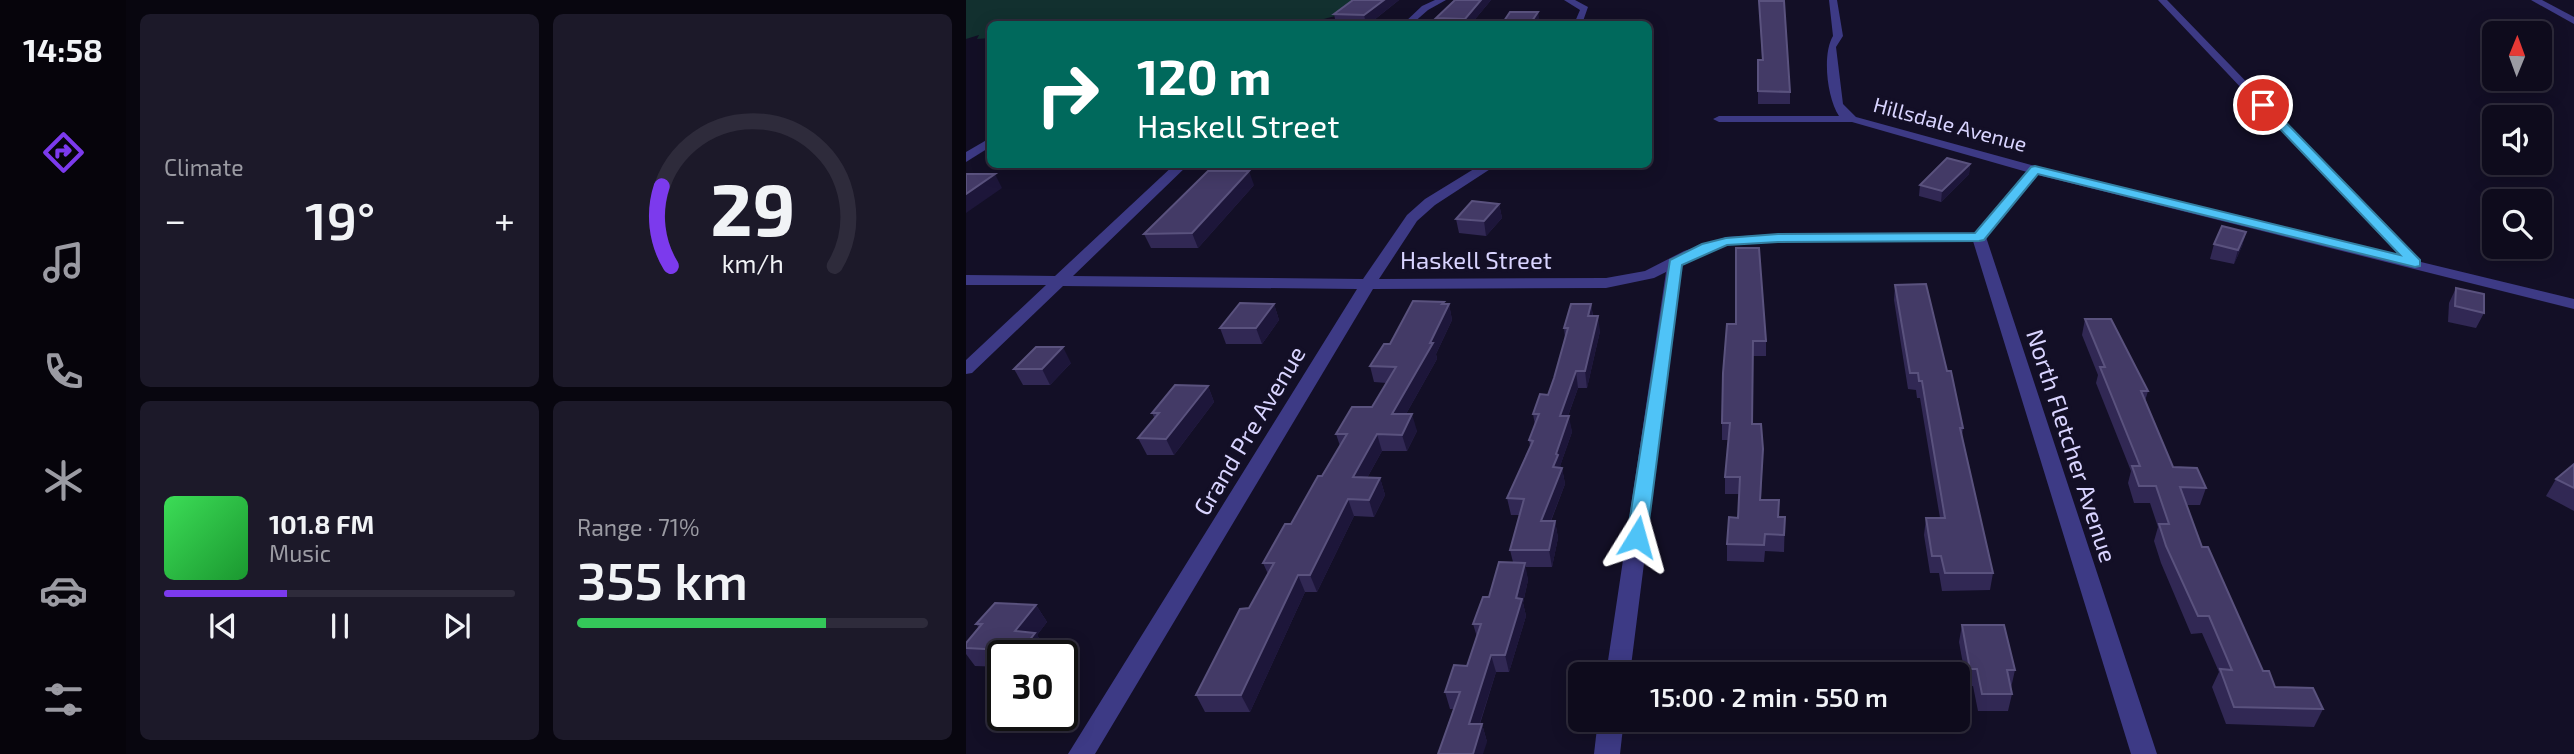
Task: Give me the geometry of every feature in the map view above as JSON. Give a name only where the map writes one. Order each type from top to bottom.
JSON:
[{"type":"street","points":[[1410,21],[1425,8],[1441,0]]},
{"type":"street","points":[[1568,0],[1585,9],[1579,21]]},
{"type":"street","points":[[1833,0],[1838,36],[1831,47],[1837,104],[1852,120]]},
{"type":"street","points":[[2162,0],[2415,263]]},
{"type":"street","points":[[2535,0],[2574,21]]},
{"type":"street","name":"Hillsdale Avenue","points":[[1719,119],[1852,120],[2035,170],[2574,304]]},
{"type":"street","points":[[966,158],[987,144]]},
{"type":"street","points":[[966,369],[1179,168]]},
{"type":"street","name":"Grand Pre Avenue","points":[[1081,754],[1368,284],[1412,218],[1430,202],[1485,168]]},
{"type":"street","points":[[1979,237],[2035,170]]},
{"type":"street","name":"Haskell Street","points":[[966,279],[1368,284],[1606,283],[1649,275],[1707,247],[1738,240],[1979,237]]},
{"type":"street","name":"North Fletcher Avenue","points":[[1979,237],[2144,754]]},
{"type":"street","points":[[1620,662],[1675,263]]},
{"type":"street","points":[[1606,754],[1609,732]]},
{"type":"green space","points":[[966,0],[1361,0],[1335,16],[1316,21],[987,21],[987,38],[977,39],[979,35],[966,39]]},
{"type":"building","points":[[1353,0],[1384,0],[1364,15],[1334,14]]},
{"type":"building","points":[[1455,0],[1481,0],[1465,19],[1436,18]]},
{"type":"building","points":[[1759,1],[1784,1],[1790,92],[1758,91],[1758,60],[1763,60]]},
{"type":"building","points":[[1510,12],[1538,12],[1532,21],[1504,21]]},
{"type":"building","points":[[1947,158],[1970,164],[1942,191],[1920,185]]},
{"type":"building","points":[[1208,171],[1249,171],[1192,233],[1144,234]]},
{"type":"building","points":[[966,174],[995,174],[966,194]]},
{"type":"building","points":[[1472,201],[1499,204],[1484,221],[1456,219]]},
{"type":"building","points":[[2222,226],[2246,232],[2238,250],[2214,244]]},
{"type":"building","points":[[1736,248],[1759,248],[1766,341],[1753,341],[1752,424],[1761,424],[1763,449],[1760,500],[1779,500],[1778,517],[1785,517],[1784,535],[1765,534],[1764,545],[1727,544],[1729,517],[1738,518],[1740,477],[1725,477],[1730,423],[1722,423],[1727,324],[1736,324]]},
{"type":"building","points":[[1926,284],[1947,371],[1951,371],[1963,428],[1960,428],[1993,573],[1945,573],[1941,556],[1932,556],[1926,518],[1945,518],[1922,381],[1919,381],[1918,373],[1910,373],[1895,285]]},
{"type":"building","points":[[2456,288],[2484,294],[2484,313],[2455,306]]},
{"type":"building","points":[[1413,301],[1449,304],[1430,343],[1433,343],[1392,414],[1412,414],[1402,435],[1377,434],[1353,477],[1380,478],[1369,500],[1348,499],[1310,575],[1298,575],[1241,695],[1196,695],[1240,609],[1249,608],[1274,563],[1263,563],[1285,524],[1291,524],[1318,476],[1322,476],[1347,434],[1336,434],[1352,407],[1372,407],[1396,367],[1370,366],[1384,344],[1390,344]]},
{"type":"building","points":[[1240,303],[1274,304],[1256,328],[1220,328]]},
{"type":"building","points":[[1571,304],[1591,304],[1588,316],[1598,316],[1585,371],[1576,371],[1560,416],[1569,416],[1553,467],[1562,468],[1541,521],[1555,521],[1549,550],[1510,550],[1524,499],[1507,498],[1533,441],[1529,440],[1539,414],[1533,414],[1540,394],[1548,395],[1554,378],[1568,328],[1564,328]]},
{"type":"building","points":[[2085,319],[2111,319],[2148,391],[2141,391],[2173,467],[2197,468],[2206,488],[2180,487],[2202,547],[2208,547],[2263,671],[2269,671],[2275,687],[2313,688],[2323,709],[2234,707],[2220,669],[2232,670],[2209,616],[2198,616],[2166,546],[2159,524],[2169,524],[2156,486],[2139,486],[2132,466],[2140,466],[2100,367],[2105,367]]},
{"type":"building","points":[[1036,347],[1063,347],[1042,369],[1014,369]]},
{"type":"building","points":[[1175,385],[1208,386],[1166,439],[1138,438],[1159,413],[1152,413]]},
{"type":"building","points":[[2574,464],[2574,488],[2556,479]]},
{"type":"building","points":[[1499,562],[1525,563],[1516,598],[1522,599],[1505,655],[1491,655],[1469,724],[1482,724],[1473,754],[1438,754],[1460,692],[1445,692],[1454,665],[1467,666],[1481,624],[1473,624],[1483,597],[1489,597]]},
{"type":"building","points":[[995,603],[1036,605],[1015,631],[1035,633],[1030,640],[987,640],[987,649],[966,648],[966,643],[982,624],[976,624]]},
{"type":"building","points":[[1962,625],[2004,625],[2015,670],[2007,670],[2012,694],[1982,694],[1977,669],[1970,669]]},
{"type":"route","points":[[1637,537],[1675,263],[1707,247],[1726,242],[1778,238],[1979,237],[2035,170],[2415,263],[2263,105]]}]
